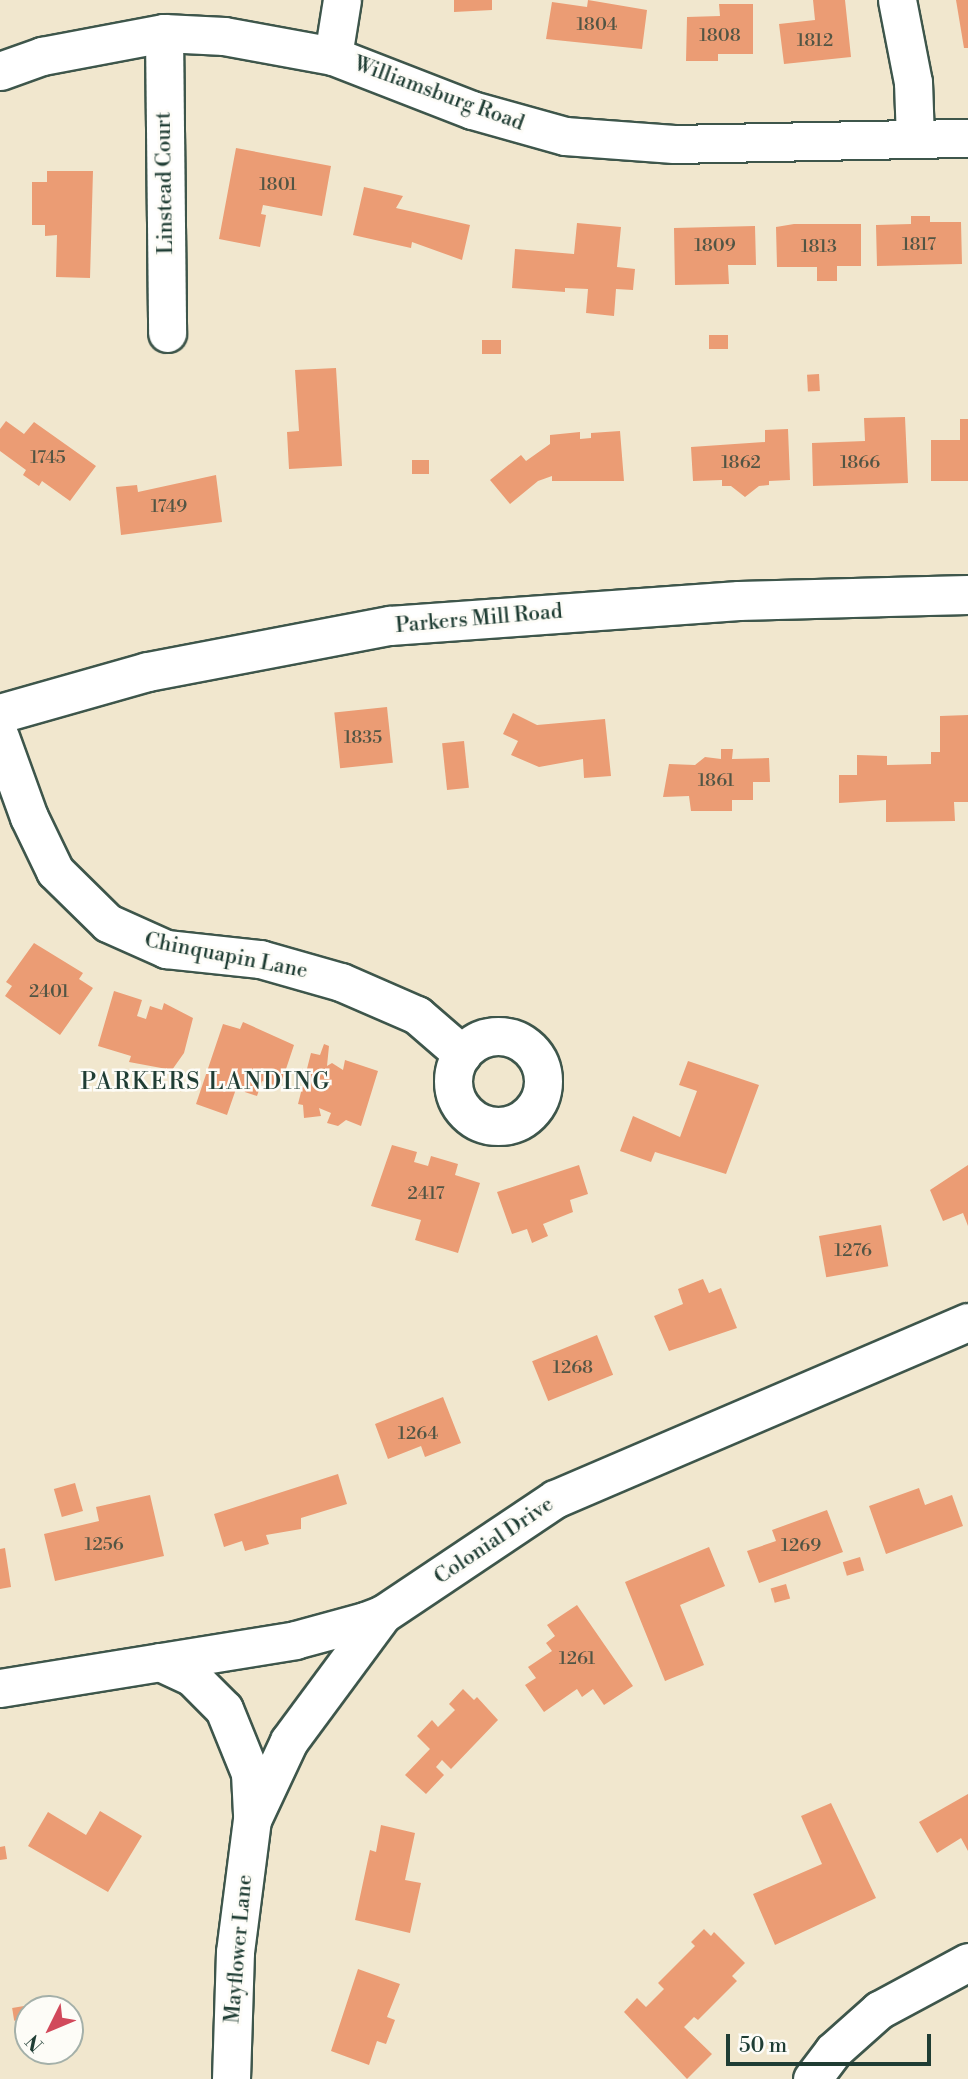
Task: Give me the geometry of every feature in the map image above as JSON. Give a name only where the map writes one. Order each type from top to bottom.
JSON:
[{"type":"main road","name":"Parkers Mill Road","points":[[0,715],[148,672],[390,626],[726,602],[968,595]]},
{"type":"street","points":[[333,57],[342,0]]},
{"type":"street","points":[[897,0],[913,82],[915,138]]},
{"type":"street","name":"Williamsburg Road","points":[[0,71],[42,57],[164,33],[224,36],[333,57],[472,110],[565,136],[674,144],[968,138]]},
{"type":"street","name":"Linstead Court","points":[[164,33],[167,333]]},
{"type":"street","name":"Chinquapin Lane","points":[[0,737],[29,817],[55,871],[108,923],[166,949],[260,959],[341,982],[417,1015],[462,1054]]},
{"type":"street","name":"Colonial Drive","points":[[0,1688],[295,1640],[383,1614],[555,1499],[968,1322]]},
{"type":"street","name":"Mayflower Lane","points":[[252,1819],[289,1741],[383,1614]]},
{"type":"street","name":"Mayflower Lane","points":[[160,1662],[192,1677],[224,1709],[250,1773],[252,1819],[235,1952],[231,2079]]},
{"type":"street","points":[[812,2079],[840,2043],[878,2010],[968,1962]]},
{"type":"building","points":[[454,0],[492,0],[492,10],[454,12]]},
{"type":"building","points":[[588,0],[647,10],[642,49],[546,39],[552,2],[587,7]]},
{"type":"building","points":[[813,0],[845,0],[851,57],[784,64],[779,24],[815,20]]},
{"type":"building","points":[[956,0],[968,0],[968,48],[964,48]]},
{"type":"building","points":[[719,4],[753,4],[753,54],[718,54],[718,61],[686,61],[687,17],[720,16]]},
{"type":"building","points":[[236,148],[331,166],[322,216],[263,205],[261,214],[266,215],[260,247],[219,239]]},
{"type":"building","points":[[47,171],[93,171],[90,278],[56,277],[57,235],[45,236],[45,225],[32,225],[32,182],[47,182]]},
{"type":"building","points":[[364,187],[403,196],[396,208],[470,225],[462,260],[412,242],[411,248],[353,235]]},
{"type":"building","points":[[911,216],[930,216],[930,222],[961,222],[962,264],[877,266],[876,225],[911,224]]},
{"type":"building","points":[[577,223],[621,227],[617,267],[635,269],[633,290],[616,289],[614,316],[586,313],[588,289],[565,288],[565,292],[512,288],[515,249],[574,254]]},
{"type":"building","points":[[794,224],[861,224],[861,266],[837,266],[837,281],[817,281],[817,267],[777,267],[776,227]]},
{"type":"building","points":[[755,226],[756,265],[728,265],[729,284],[675,285],[674,228]]},
{"type":"building","points":[[709,335],[728,335],[728,349],[709,349]]},
{"type":"building","points":[[482,340],[501,340],[501,354],[482,354]]},
{"type":"building","points":[[336,368],[342,466],[289,469],[287,432],[299,431],[295,370]]},
{"type":"building","points":[[819,374],[820,391],[808,392],[807,375]]},
{"type":"building","points":[[905,417],[908,483],[813,486],[812,443],[865,441],[864,418]]},
{"type":"building","points":[[960,419],[968,419],[968,481],[931,481],[931,440],[960,440]]},
{"type":"building","points":[[6,421],[24,434],[34,422],[96,466],[70,501],[42,481],[39,486],[23,475],[26,470],[0,451],[0,429]]},
{"type":"building","points":[[788,429],[790,480],[769,481],[769,485],[759,486],[745,497],[731,486],[722,486],[722,480],[693,481],[691,447],[765,442],[765,430]]},
{"type":"building","points":[[620,431],[624,481],[552,481],[552,476],[538,481],[510,504],[490,480],[521,455],[526,461],[550,444],[550,435],[580,432],[580,439],[591,438],[591,433]]},
{"type":"building","points":[[412,460],[429,460],[429,474],[412,474]]},
{"type":"building","points":[[216,475],[222,522],[121,535],[116,487],[137,485],[138,492]]},
{"type":"building","points":[[387,707],[393,763],[340,768],[334,713]]},
{"type":"building","points":[[513,713],[537,725],[605,719],[611,776],[584,778],[583,759],[539,767],[511,755],[518,741],[503,734]]},
{"type":"building","points":[[968,715],[968,802],[954,802],[955,821],[886,822],[886,800],[839,803],[839,775],[857,775],[857,755],[887,756],[887,765],[931,764],[931,752],[940,752],[940,716]]},
{"type":"building","points":[[464,741],[469,788],[447,790],[442,743]]},
{"type":"building","points":[[721,749],[733,749],[732,759],[769,758],[770,782],[753,782],[753,800],[732,800],[732,811],[691,811],[689,796],[663,797],[669,764],[695,765],[705,757],[721,759]]},
{"type":"building","points":[[34,943],[83,973],[79,979],[93,988],[60,1035],[5,996],[12,986],[6,982]]},
{"type":"building","points":[[114,991],[142,1000],[137,1016],[146,1019],[150,1006],[162,1010],[164,1003],[193,1018],[184,1053],[172,1070],[129,1062],[131,1056],[98,1046]]},
{"type":"building","points":[[243,1022],[294,1045],[280,1087],[262,1081],[257,1096],[236,1089],[227,1115],[196,1104],[223,1024],[240,1029]]},
{"type":"building","points":[[324,1044],[329,1046],[327,1066],[332,1063],[343,1070],[345,1060],[378,1071],[361,1126],[346,1120],[338,1126],[327,1123],[331,1113],[319,1108],[321,1116],[304,1118],[303,1105],[298,1104],[311,1053],[320,1055]]},
{"type":"building","points":[[688,1061],[759,1085],[726,1174],[655,1152],[651,1162],[620,1151],[633,1116],[680,1137],[697,1091],[679,1085]]},
{"type":"building","points":[[392,1145],[417,1152],[414,1162],[428,1166],[431,1156],[458,1164],[455,1175],[480,1183],[458,1253],[415,1240],[421,1220],[371,1206]]},
{"type":"building","points":[[579,1165],[588,1194],[570,1200],[573,1212],[543,1224],[548,1236],[532,1243],[527,1229],[512,1234],[497,1192]]},
{"type":"building","points":[[968,1165],[968,1226],[963,1213],[943,1221],[930,1190]]},
{"type":"building","points":[[881,1225],[888,1266],[826,1277],[819,1236]]},
{"type":"building","points":[[703,1279],[709,1293],[721,1288],[737,1328],[669,1351],[654,1316],[683,1304],[678,1289]]},
{"type":"building","points":[[597,1335],[613,1375],[548,1401],[532,1361]]},
{"type":"building","points":[[443,1397],[461,1443],[425,1457],[421,1446],[388,1459],[375,1424]]},
{"type":"building","points":[[338,1474],[347,1504],[301,1518],[301,1529],[266,1535],[269,1544],[245,1551],[242,1541],[224,1547],[214,1514]]},
{"type":"building","points":[[75,1483],[83,1511],[62,1517],[54,1489]]},
{"type":"building","points":[[919,1488],[925,1505],[952,1495],[963,1526],[886,1554],[869,1506]]},
{"type":"building","points":[[150,1495],[164,1556],[55,1581],[44,1534],[99,1521],[96,1507]]},
{"type":"building","points":[[827,1510],[843,1552],[759,1583],[747,1551],[776,1541],[772,1530]]},
{"type":"building","points":[[709,1547],[725,1586],[680,1605],[704,1665],[665,1681],[625,1582]]},
{"type":"building","points":[[5,1548],[11,1587],[0,1589],[0,1549]]},
{"type":"building","points":[[860,1557],[864,1570],[847,1576],[843,1562]]},
{"type":"building","points":[[786,1584],[790,1598],[775,1603],[771,1588]]},
{"type":"building","points":[[577,1605],[633,1686],[604,1705],[593,1689],[582,1697],[577,1689],[544,1712],[525,1685],[536,1678],[528,1667],[552,1651],[546,1643],[555,1636],[547,1625]]},
{"type":"building","points":[[463,1689],[474,1700],[477,1697],[498,1720],[451,1769],[442,1760],[436,1767],[444,1775],[426,1794],[405,1775],[430,1749],[417,1736],[432,1720],[438,1727],[455,1710],[449,1704]]},
{"type":"building","points":[[968,1794],[968,1851],[961,1838],[937,1853],[919,1822]]},
{"type":"building","points":[[831,1803],[876,1898],[775,1945],[753,1894],[822,1864],[801,1816]]},
{"type":"building","points":[[100,1811],[142,1836],[108,1892],[28,1846],[48,1812],[86,1835]]},
{"type":"building","points":[[381,1825],[415,1833],[405,1880],[421,1883],[410,1933],[355,1920],[370,1850],[376,1852]]},
{"type":"building","points":[[5,1846],[7,1859],[0,1860],[0,1847]]},
{"type":"building","points":[[704,1929],[711,1936],[714,1932],[745,1963],[732,1976],[737,1981],[698,2020],[694,2017],[684,2027],[712,2054],[687,2079],[624,2012],[637,1998],[646,2007],[664,1989],[658,1983],[695,1946],[691,1942]]},
{"type":"building","points":[[358,1969],[400,1984],[387,2017],[395,2020],[386,2044],[377,2041],[369,2065],[331,2051]]},
{"type":"district","name":"PARKERS LANDING","points":[[206,1082]]}]
